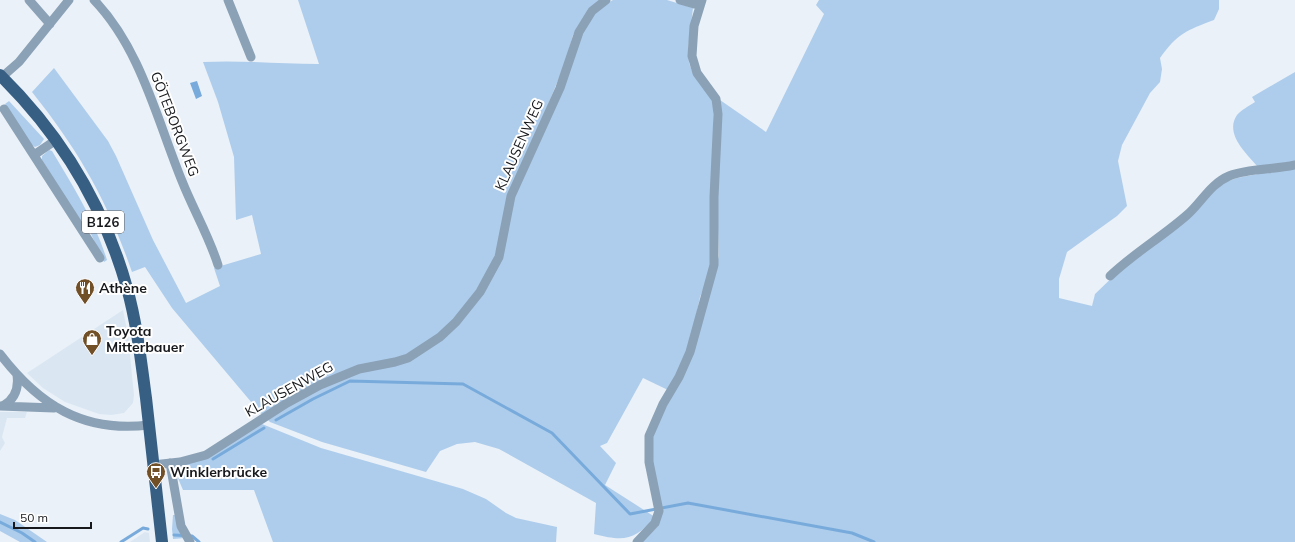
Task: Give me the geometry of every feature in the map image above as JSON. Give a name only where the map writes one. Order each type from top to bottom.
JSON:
[{"type":"main road","name":"B126","points":[[1,76],[41,119],[56,140],[91,197],[107,230],[120,267],[136,327],[162,542]]},
{"type":"street","points":[[29,0],[50,24]]},
{"type":"street","points":[[1,76],[19,62],[69,0]]},
{"type":"street","name":"GÖTEBORGWEG","points":[[94,0],[111,20],[135,60],[182,182],[218,265]]},
{"type":"street","points":[[228,0],[251,58]]},
{"type":"street","name":"KLAUSENWEG","points":[[153,464],[170,463],[199,458],[288,403],[334,378],[359,369],[408,358],[440,337],[464,314],[480,292],[499,257],[510,196],[560,88],[579,32],[592,11],[606,0]]},
{"type":"street","points":[[680,0],[694,4],[701,1]]},
{"type":"street","points":[[637,542],[655,523],[659,508],[649,462],[650,436],[663,404],[679,377],[690,352],[714,259],[714,196],[718,114],[716,99],[697,73],[693,60],[694,33],[701,1]]},
{"type":"street","points":[[4,109],[100,258]]},
{"type":"street","points":[[34,155],[56,140]]},
{"type":"street","points":[[1110,276],[1126,260],[1186,216],[1205,194],[1223,179],[1236,174],[1295,165]]},
{"type":"street","points":[[0,354],[17,375],[56,408]]},
{"type":"street","points":[[1,406],[9,402],[15,395],[18,382],[17,375]]},
{"type":"street","points":[[1,406],[56,408],[114,426],[128,427],[149,425]]},
{"type":"street","points":[[170,463],[178,511],[188,537]]},
{"type":"shaded area","points":[[298,0],[602,0],[581,21],[573,35],[564,66],[524,162],[490,271],[463,312],[426,344],[395,360],[365,364],[262,415],[172,308],[145,267],[132,272],[102,199],[90,177],[64,135],[32,92],[54,68],[108,141],[153,240],[186,303],[220,286],[214,268],[261,254],[252,215],[236,220],[234,157],[218,102],[203,62],[232,61],[319,64]]},
{"type":"shaded area","points":[[613,0],[667,0],[693,8],[688,49],[689,63],[692,71],[714,102],[710,272],[700,297],[689,349],[668,390],[643,378],[607,443],[600,446],[616,463],[605,485],[655,517],[648,525],[635,535],[622,538],[605,537],[594,534],[596,503],[499,449],[475,442],[457,444],[440,451],[426,472],[322,442],[270,422],[267,419],[287,406],[346,376],[406,361],[483,294],[513,199],[587,22],[603,5]]},
{"type":"shaded area","points":[[819,0],[1219,0],[1219,9],[1214,20],[1190,30],[1177,38],[1160,58],[1162,69],[1160,82],[1150,93],[1122,145],[1118,161],[1127,206],[1117,216],[1067,252],[1059,279],[1059,298],[1092,306],[1095,294],[1121,269],[1225,182],[1237,178],[1295,167],[1295,542],[642,542],[658,526],[651,455],[654,429],[682,378],[719,256],[717,199],[720,100],[766,132],[824,14],[816,5]]},
{"type":"shaded area","points":[[1295,72],[1295,163],[1258,167],[1238,143],[1233,129],[1234,122],[1239,113],[1255,102],[1252,97]]},
{"type":"shaded area","points":[[197,81],[202,96],[196,99],[190,83]]},
{"type":"shaded area","points":[[9,101],[44,139],[40,145],[35,147],[29,143],[5,104]]},
{"type":"shaded area","points":[[49,150],[52,151],[90,218],[107,260],[104,262],[85,221],[79,220],[42,160],[42,156]]},
{"type":"shaded area","name":"Toyota Mitterbauer","points":[[123,310],[128,335],[134,395],[133,403],[124,413],[111,415],[99,414],[65,402],[43,388],[27,373]]},
{"type":"shaded area","points":[[0,412],[27,412],[25,418],[7,418],[2,437],[5,443],[0,451]]},
{"type":"shaded area","points":[[262,424],[321,448],[463,489],[486,499],[516,518],[557,527],[556,542],[273,542],[254,490],[183,490],[174,469],[174,466]]},
{"type":"shaded area","points":[[0,514],[15,520],[47,542],[20,542],[0,531]]},
{"type":"shaded area","points":[[173,515],[176,515],[185,538],[173,539]]},
{"type":"shaded area","points":[[145,532],[149,533],[150,542],[130,542]]},
{"type":"waterway","points":[[276,420],[313,399],[350,381],[463,384],[552,433],[630,514],[688,503],[852,533],[874,542]]},
{"type":"waterway","points":[[213,459],[264,428]]},
{"type":"waterway","points":[[0,522],[22,533],[35,542]]},
{"type":"waterway","points":[[121,542],[143,528],[148,529]]},
{"type":"waterway","points":[[174,535],[192,536],[199,542]]},
{"type":"place","name":"Athène","points":[[85,305]]},
{"type":"place","name":"Toyota Mitterbauer","points":[[92,356]]},
{"type":"place","name":"Winklerbrücke","points":[[156,489]]}]
